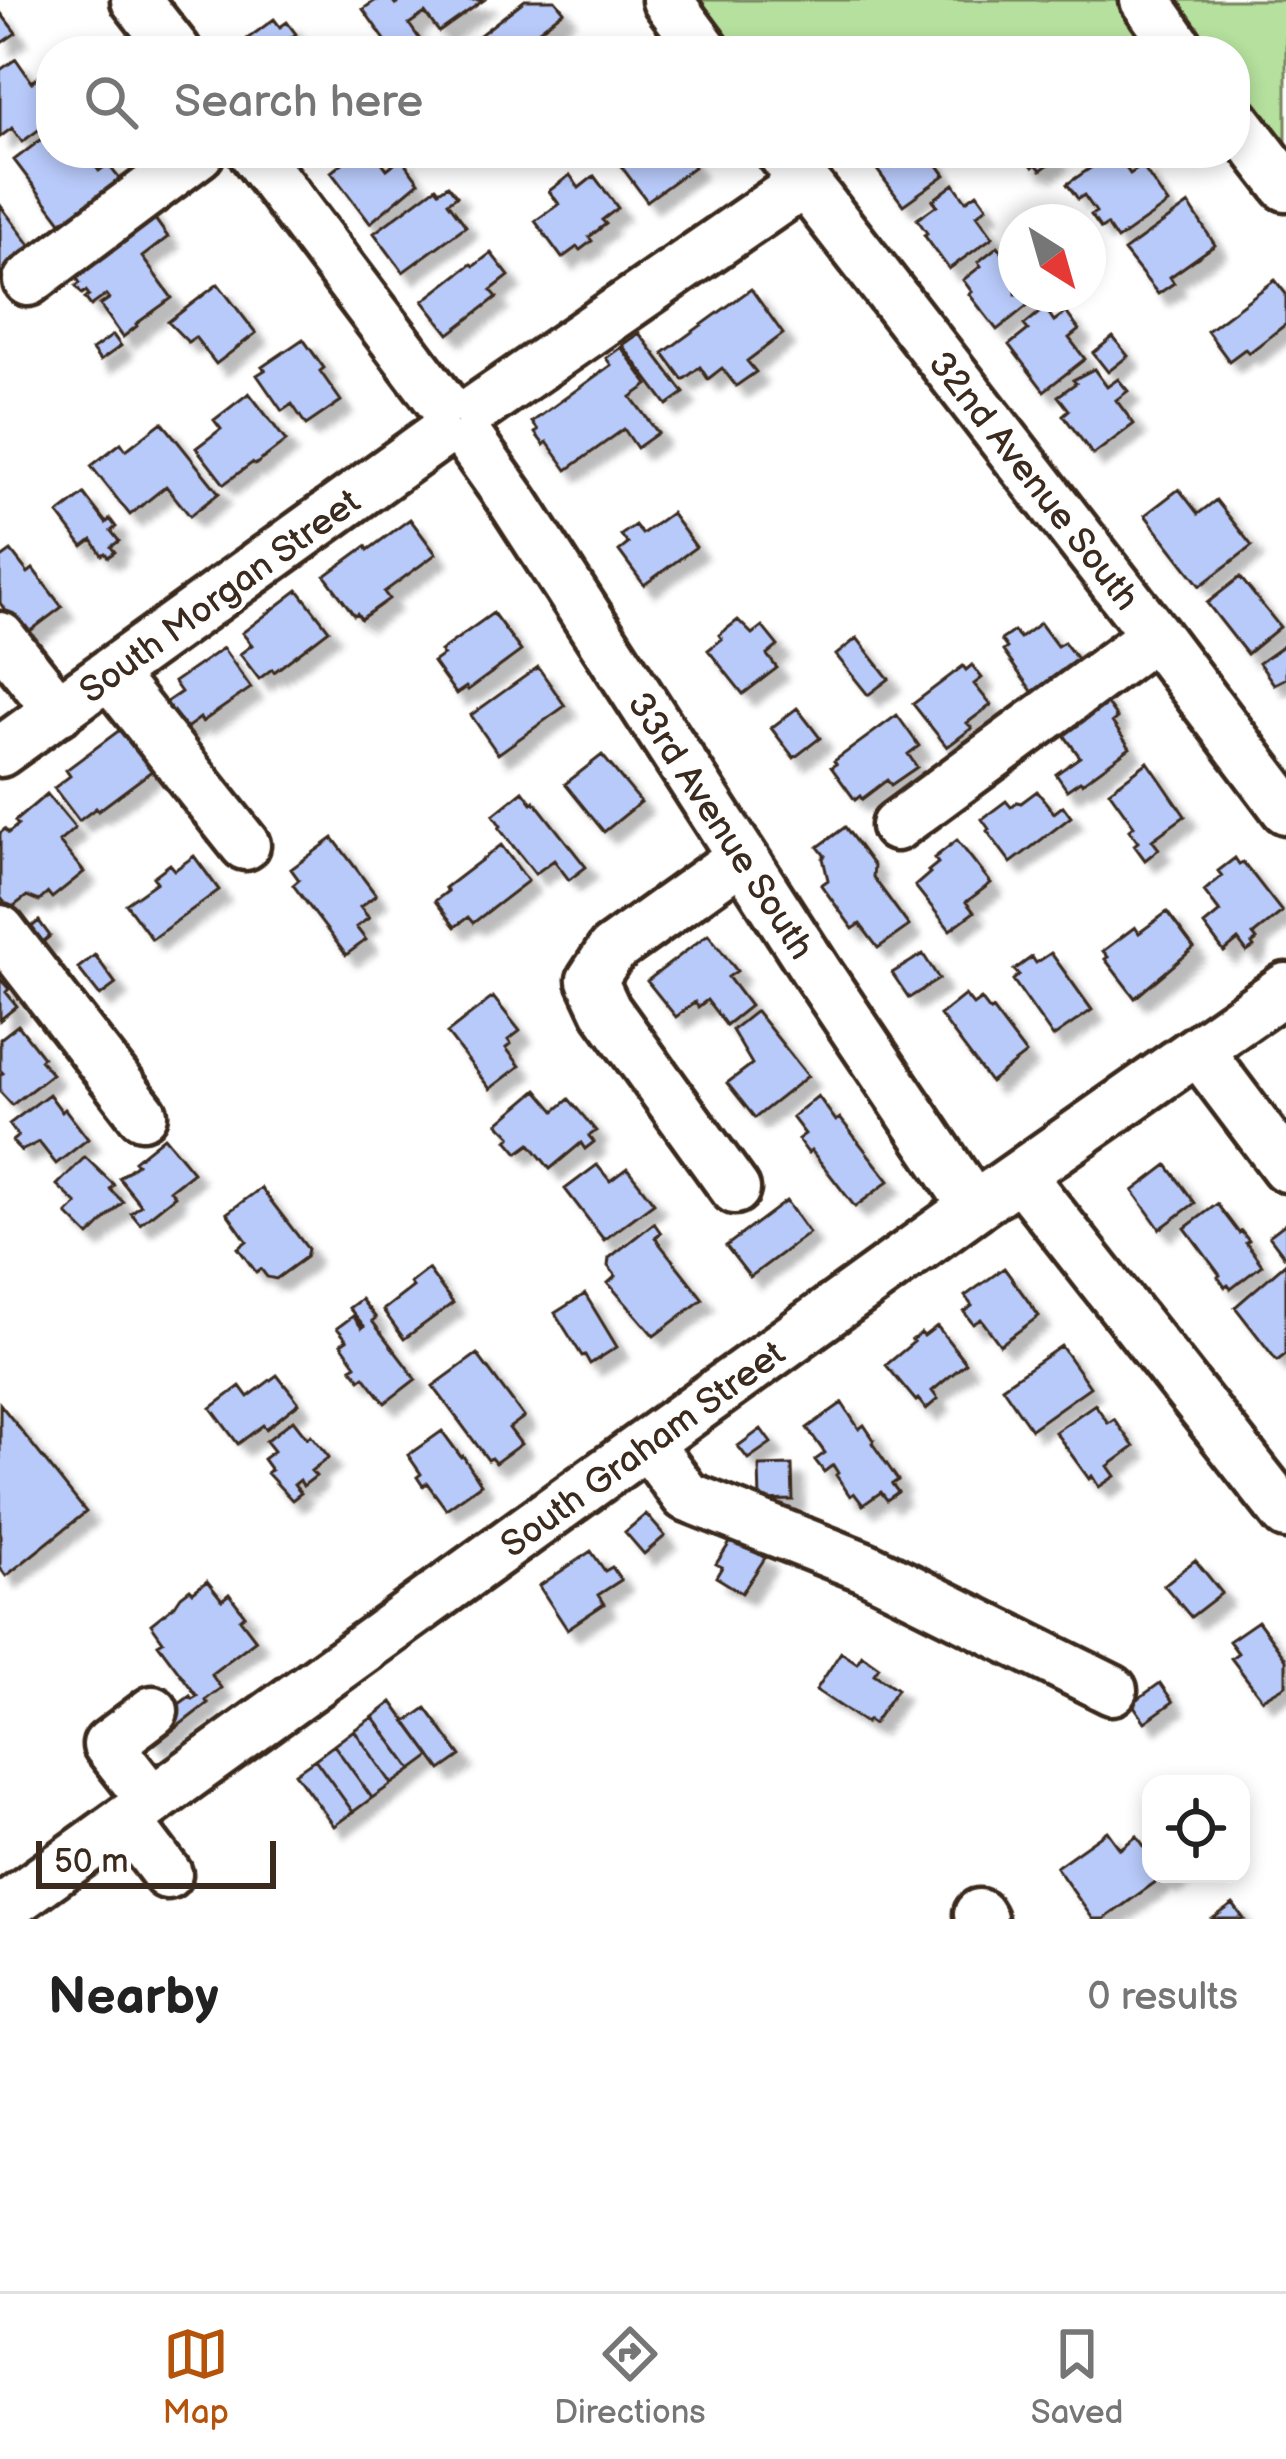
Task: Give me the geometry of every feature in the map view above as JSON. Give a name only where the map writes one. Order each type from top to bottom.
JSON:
[{"type":"street","points":[[136,0],[164,36]]},
{"type":"street","points":[[667,0],[694,36]]},
{"type":"street","points":[[1145,0],[1170,36]]},
{"type":"street","points":[[1250,139],[1286,186]]},
{"type":"street","points":[[28,281],[179,168]]},
{"type":"street","name":"33rd Avenue South","points":[[265,168],[514,502],[974,1207]]},
{"type":"street","name":"South Morgan Street","points":[[0,752],[457,423],[794,168]]},
{"type":"street","name":"32nd Avenue South","points":[[794,168],[1286,809]]},
{"type":"street","points":[[896,826],[1155,635]]},
{"type":"street","points":[[0,637],[59,710]]},
{"type":"street","points":[[110,674],[245,844]]},
{"type":"street","points":[[735,1189],[606,1010],[592,980],[611,951],[742,856]]},
{"type":"street","points":[[0,931],[142,1114]]},
{"type":"street","name":"South Graham Street","points":[[0,1911],[974,1207],[1286,988]]},
{"type":"street","points":[[1198,1050],[1286,1167]]},
{"type":"street","points":[[1020,1175],[1286,1514]]},
{"type":"street","points":[[648,1444],[686,1496],[866,1567],[1112,1690]]},
{"type":"street","points":[[153,1711],[108,1745],[167,1874]]},
{"type":"green space","points":[[689,0],[1123,0],[1150,36],[716,36]]},
{"type":"green space","points":[[1162,0],[1286,0],[1286,162],[1250,116],[1250,36],[1188,36]]},
{"type":"building","points":[[376,0],[392,0],[396,5],[402,0],[484,0],[439,32],[425,13],[409,24],[417,36],[382,36],[363,9]]},
{"type":"building","points":[[525,0],[555,0],[564,11],[531,36],[479,36]]},
{"type":"building","points":[[0,12],[16,33],[0,44]]},
{"type":"building","points":[[274,19],[280,27],[287,22],[296,34],[293,36],[251,36]]},
{"type":"building","points":[[16,59],[32,82],[36,79],[36,132],[22,142],[12,128],[0,137],[0,70]]},
{"type":"building","points":[[36,143],[36,168],[111,168],[125,186],[67,230],[14,160]]},
{"type":"building","points":[[336,168],[408,168],[419,182],[370,223],[331,172]]},
{"type":"building","points":[[622,168],[693,168],[647,201]]},
{"type":"building","points":[[876,168],[940,168],[945,175],[903,205]]},
{"type":"building","points":[[1090,168],[1126,168],[1130,174],[1143,168],[1168,204],[1117,240],[1106,226],[1106,204],[1090,204],[1084,195],[1078,199],[1067,184]]},
{"type":"building","points":[[570,175],[579,188],[594,176],[618,208],[602,220],[606,224],[589,237],[592,241],[562,258],[535,221],[559,204],[549,191]]},
{"type":"building","points":[[954,184],[966,201],[977,193],[987,207],[977,215],[993,237],[949,269],[917,219]]},
{"type":"building","points":[[448,185],[457,196],[448,202],[466,226],[403,272],[374,233],[436,187],[439,191]]},
{"type":"building","points":[[1189,204],[1215,245],[1170,277],[1174,283],[1158,294],[1124,251]]},
{"type":"building","points":[[0,205],[36,253],[0,280]]},
{"type":"building","points":[[147,208],[168,237],[142,257],[172,298],[123,337],[100,305],[109,299],[106,295],[91,306],[86,291],[82,294],[76,286],[80,283],[72,271]]},
{"type":"building","points":[[998,246],[998,312],[1019,312],[997,330],[963,280],[981,266],[978,262]]},
{"type":"building","points":[[491,253],[509,276],[491,290],[497,297],[449,334],[423,301]]},
{"type":"building","points":[[1275,280],[1286,294],[1286,324],[1249,353],[1245,349],[1229,361],[1207,331]]},
{"type":"building","points":[[218,284],[256,333],[216,364],[195,337],[188,342],[168,322]]},
{"type":"building","points":[[751,289],[783,334],[747,361],[756,372],[736,386],[722,368],[708,379],[700,367],[683,380],[663,353]]},
{"type":"building","points":[[1040,312],[1048,312],[1054,321],[1066,312],[1079,330],[1069,338],[1085,359],[1044,391],[1009,345],[1028,330],[1024,325]]},
{"type":"building","points":[[639,333],[684,393],[667,405],[622,345]]},
{"type":"building","points":[[113,335],[121,346],[100,361],[92,350]]},
{"type":"building","points":[[1113,337],[1128,356],[1108,372],[1093,353]]},
{"type":"building","points":[[303,339],[341,401],[306,425],[292,404],[282,411],[257,375]]},
{"type":"building","points":[[621,347],[648,385],[631,397],[658,433],[637,448],[624,429],[567,470],[535,433],[538,430],[532,422],[611,365],[606,358]]},
{"type":"building","points":[[1094,369],[1107,387],[1118,379],[1128,391],[1116,400],[1134,424],[1093,455],[1063,415],[1069,410],[1058,396],[1076,383],[1073,380]]},
{"type":"building","points":[[249,393],[286,441],[224,484],[196,448],[221,429],[214,420]]},
{"type":"building","points":[[162,422],[219,493],[190,516],[166,486],[130,515],[91,466],[121,443],[126,450]]},
{"type":"building","points":[[1179,489],[1198,514],[1216,500],[1252,546],[1200,586],[1145,515]]},
{"type":"building","points":[[84,494],[106,523],[110,519],[116,527],[111,531],[119,541],[108,557],[92,540],[83,547],[58,514]]},
{"type":"building","points":[[671,513],[696,547],[644,585],[619,551],[628,544],[621,535],[635,525],[642,534]]},
{"type":"building","points":[[410,519],[436,554],[384,592],[389,599],[361,619],[325,576]]},
{"type":"building","points":[[11,551],[28,573],[33,569],[62,607],[25,635],[2,618],[8,614],[0,603],[0,559]]},
{"type":"building","points":[[1240,577],[1280,627],[1247,654],[1207,603]]},
{"type":"building","points":[[298,590],[329,630],[259,679],[240,654],[252,645],[242,633]]},
{"type":"building","points":[[493,613],[521,651],[456,694],[433,662],[443,655],[440,651]]},
{"type":"building","points":[[738,620],[752,634],[762,626],[778,646],[767,655],[777,668],[743,694],[708,650]]},
{"type":"building","points":[[1040,623],[1057,646],[1064,642],[1084,668],[1039,701],[1003,651],[1007,648],[1001,640],[1014,631],[1020,638]]},
{"type":"building","points":[[857,638],[889,679],[868,695],[836,655]]},
{"type":"building","points":[[1286,644],[1286,678],[1274,684],[1259,663]]},
{"type":"building","points":[[223,648],[251,688],[181,732],[162,705],[181,692],[174,682]]},
{"type":"building","points":[[972,665],[982,678],[974,684],[991,705],[947,747],[913,704],[963,666],[966,670]]},
{"type":"building","points":[[538,667],[565,706],[498,754],[471,715]]},
{"type":"building","points":[[1099,693],[1130,748],[1067,790],[1056,774],[1080,757],[1056,724]]},
{"type":"building","points":[[797,708],[820,738],[794,758],[771,728]]},
{"type":"building","points":[[897,715],[919,746],[908,754],[917,767],[891,785],[887,780],[855,800],[831,767]]},
{"type":"building","points":[[125,726],[157,767],[79,821],[54,788],[70,776],[66,770]]},
{"type":"building","points":[[602,755],[641,802],[604,832],[565,784]]},
{"type":"building","points":[[1148,762],[1185,816],[1152,840],[1159,849],[1145,860],[1129,830],[1134,826],[1109,791]]},
{"type":"building","points":[[523,791],[586,867],[569,880],[554,860],[535,874],[499,828],[493,815]]},
{"type":"building","points":[[1037,791],[1054,813],[1063,806],[1071,817],[1011,863],[982,819],[1006,801],[1011,807]]},
{"type":"building","points":[[47,794],[75,828],[59,842],[84,872],[52,898],[48,893],[39,901],[27,896],[10,909],[0,897],[0,833],[18,825],[15,821]]},
{"type":"building","points":[[845,827],[874,866],[873,877],[909,926],[878,948],[860,924],[853,929],[821,885],[828,880],[825,856],[818,847]]},
{"type":"building","points":[[333,838],[376,895],[360,907],[369,918],[356,927],[366,940],[346,955],[293,885],[299,880],[291,869]]},
{"type":"building","points":[[957,840],[991,883],[966,902],[974,912],[950,930],[915,886],[938,863],[934,858]]},
{"type":"building","points":[[501,845],[528,881],[473,923],[468,917],[455,927],[435,901]]},
{"type":"building","points":[[194,856],[219,890],[152,939],[126,904],[157,882],[153,877],[170,864],[175,870]]},
{"type":"building","points":[[1235,858],[1282,912],[1253,935],[1257,940],[1247,952],[1238,940],[1224,952],[1204,925],[1220,912],[1204,891]]},
{"type":"building","points":[[1167,912],[1194,948],[1135,998],[1103,951],[1135,927],[1139,933]]},
{"type":"building","points":[[39,921],[50,936],[31,952],[19,937]]},
{"type":"building","points":[[708,934],[737,971],[728,977],[750,1006],[726,1025],[707,1000],[698,1007],[695,1002],[676,1017],[647,981]]},
{"type":"building","points":[[1051,953],[1092,1010],[1053,1037],[1013,980],[1019,975],[1014,970],[1032,957],[1036,963]]},
{"type":"building","points":[[923,954],[939,979],[909,998],[892,973]]},
{"type":"building","points":[[95,955],[116,984],[100,996],[78,968]]},
{"type":"building","points":[[0,979],[17,1006],[0,1020]]},
{"type":"building","points":[[965,995],[973,1005],[981,999],[992,1009],[1026,1054],[990,1082],[940,1015]]},
{"type":"building","points":[[493,997],[520,1031],[506,1048],[520,1066],[490,1089],[447,1033]]},
{"type":"building","points":[[756,1011],[808,1076],[755,1118],[727,1083],[752,1064],[732,1030]]},
{"type":"building","points":[[18,1025],[52,1074],[12,1105],[0,1092],[0,1039]]},
{"type":"building","points":[[537,1090],[555,1111],[569,1099],[596,1131],[589,1136],[594,1142],[585,1149],[581,1143],[550,1169],[530,1144],[518,1153],[507,1140],[511,1136],[498,1123]]},
{"type":"building","points":[[49,1094],[88,1139],[56,1164],[39,1142],[21,1151],[12,1141],[18,1136],[9,1124]]},
{"type":"building","points":[[818,1096],[889,1181],[855,1207],[798,1139],[805,1134],[792,1117]]},
{"type":"building","points":[[164,1137],[193,1172],[170,1190],[175,1196],[140,1224],[131,1213],[141,1205],[119,1178]]},
{"type":"building","points":[[85,1157],[114,1185],[110,1189],[123,1202],[89,1236],[67,1214],[77,1204],[57,1185]]},
{"type":"building","points":[[597,1165],[610,1181],[627,1168],[654,1203],[604,1240],[565,1189]]},
{"type":"building","points":[[1167,1165],[1195,1203],[1160,1229],[1133,1191]]},
{"type":"building","points":[[261,1188],[308,1249],[306,1257],[276,1279],[261,1269],[256,1272],[238,1248],[247,1241],[227,1213]]},
{"type":"building","points":[[786,1201],[809,1233],[750,1277],[726,1246]]},
{"type":"building","points":[[1217,1204],[1249,1241],[1262,1265],[1231,1289],[1185,1228]]},
{"type":"building","points":[[654,1223],[661,1233],[655,1238],[703,1299],[654,1336],[608,1283],[616,1276],[608,1266],[609,1258]]},
{"type":"building","points":[[1286,1223],[1286,1254],[1284,1256],[1269,1236]]},
{"type":"building","points":[[1286,1263],[1286,1354],[1277,1361],[1235,1307]]},
{"type":"building","points":[[1004,1268],[1039,1316],[1000,1345],[981,1319],[973,1324],[964,1312],[972,1306],[965,1296]]},
{"type":"building","points":[[428,1269],[453,1303],[404,1339],[383,1310]]},
{"type":"building","points":[[585,1294],[617,1347],[590,1364],[555,1313]]},
{"type":"building","points":[[361,1299],[416,1379],[385,1403],[364,1376],[360,1379],[351,1368],[356,1365],[341,1344],[347,1340],[337,1328],[353,1316],[364,1326],[349,1308]]},
{"type":"building","points":[[937,1326],[966,1363],[932,1391],[938,1399],[926,1409],[886,1365],[921,1333],[924,1336]]},
{"type":"building","points":[[1061,1346],[1090,1387],[1031,1429],[1002,1387]]},
{"type":"building","points":[[477,1354],[524,1417],[509,1428],[521,1444],[495,1463],[433,1386]]},
{"type":"building","points":[[277,1375],[299,1403],[238,1444],[211,1408],[240,1386],[248,1397]]},
{"type":"building","points":[[842,1403],[859,1429],[864,1425],[898,1480],[892,1484],[898,1492],[887,1500],[881,1492],[863,1505],[854,1493],[850,1496],[833,1465],[824,1472],[815,1460],[825,1453],[807,1428]]},
{"type":"building","points":[[0,1404],[86,1512],[6,1576],[0,1568]]},
{"type":"building","points":[[1095,1404],[1108,1423],[1114,1419],[1134,1447],[1108,1466],[1115,1476],[1099,1487],[1055,1432]]},
{"type":"building","points":[[293,1420],[329,1457],[311,1471],[316,1476],[303,1486],[300,1480],[294,1485],[301,1493],[292,1500],[267,1473],[271,1470],[263,1459],[274,1451],[266,1441]]},
{"type":"building","points":[[761,1429],[771,1443],[748,1459],[738,1446]]},
{"type":"building","points":[[442,1431],[481,1484],[446,1509],[427,1483],[423,1486],[408,1455]]},
{"type":"building","points":[[792,1465],[793,1500],[760,1501],[759,1466]]},
{"type":"building","points":[[646,1514],[665,1536],[644,1554],[625,1532]]},
{"type":"building","points":[[733,1538],[765,1558],[742,1593],[716,1577],[722,1567],[716,1564]]},
{"type":"building","points":[[591,1551],[605,1571],[612,1567],[621,1580],[598,1595],[604,1604],[567,1629],[539,1586]]},
{"type":"building","points":[[1195,1560],[1222,1593],[1191,1617],[1164,1585]]},
{"type":"building","points":[[207,1581],[222,1600],[229,1594],[256,1640],[211,1674],[221,1688],[205,1700],[208,1703],[155,1744],[146,1732],[149,1726],[190,1696],[197,1696],[158,1644],[163,1641],[151,1624],[190,1589],[193,1592]]},
{"type":"building","points":[[1258,1621],[1286,1659],[1286,1685],[1262,1699],[1231,1658],[1238,1653],[1229,1641]]},
{"type":"building","points":[[841,1652],[857,1663],[862,1655],[879,1667],[874,1674],[897,1689],[873,1724],[816,1690]]},
{"type":"building","points":[[1160,1683],[1173,1702],[1145,1722],[1132,1703]]},
{"type":"building","points":[[392,1702],[431,1756],[412,1770],[373,1717]]},
{"type":"building","points":[[426,1708],[461,1756],[441,1770],[406,1722]]},
{"type":"building","points":[[373,1717],[412,1770],[392,1784],[354,1730]]},
{"type":"building","points":[[354,1730],[392,1784],[372,1798],[334,1745]]},
{"type":"building","points":[[334,1745],[372,1798],[353,1812],[315,1759]]},
{"type":"building","points":[[315,1759],[353,1812],[334,1826],[295,1773]]},
{"type":"building","points":[[1107,1831],[1120,1849],[1137,1836],[1142,1843],[1142,1883],[1154,1883],[1104,1919],[1093,1919],[1056,1867]]},
{"type":"building","points":[[1233,1904],[1244,1919],[1212,1919]]}]
